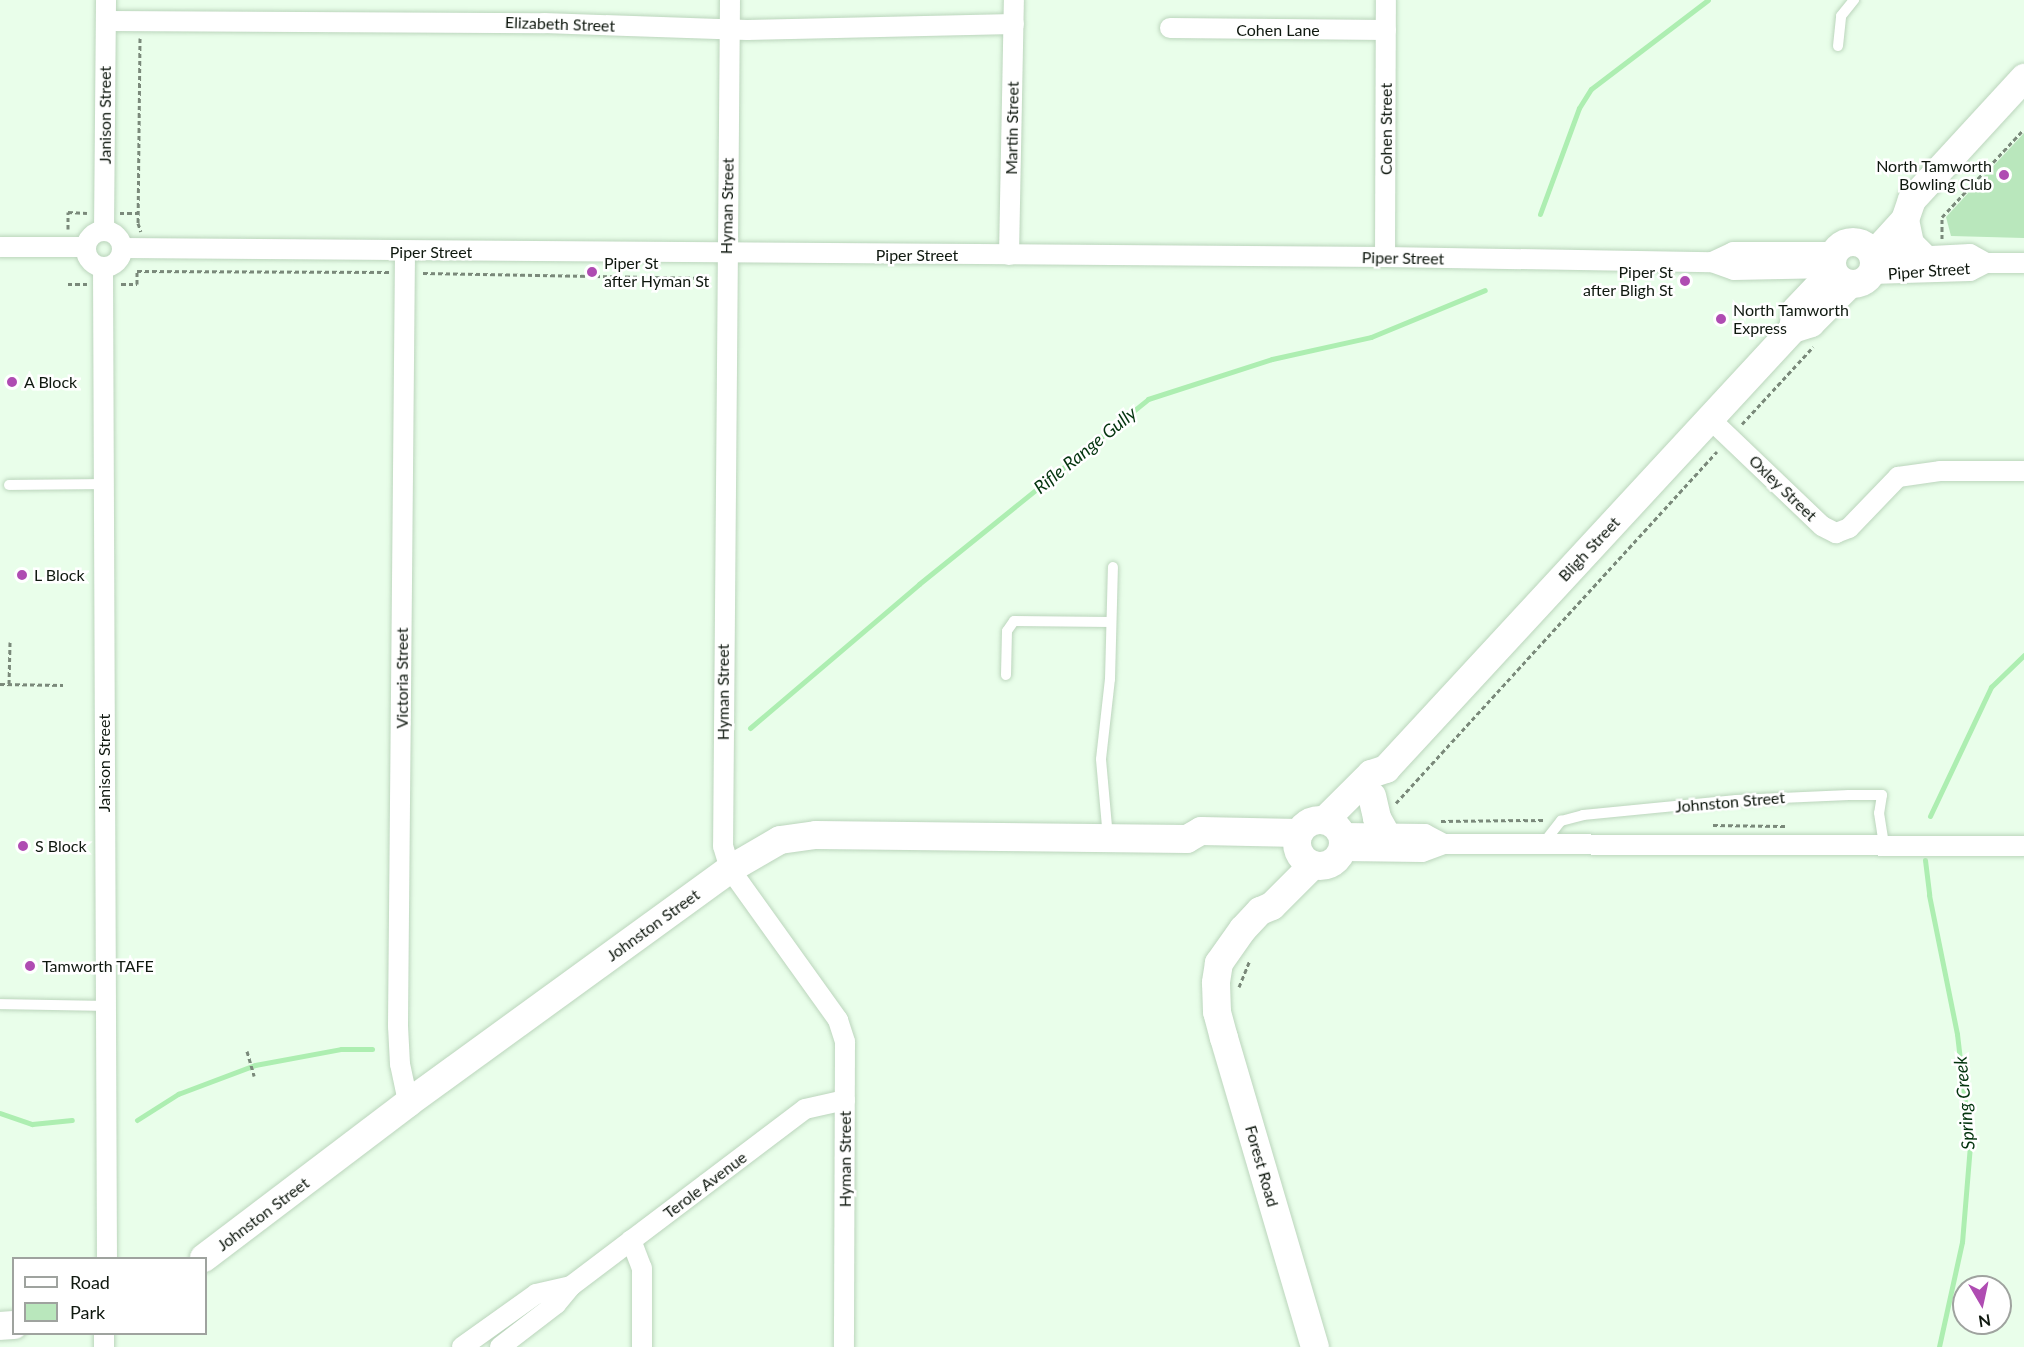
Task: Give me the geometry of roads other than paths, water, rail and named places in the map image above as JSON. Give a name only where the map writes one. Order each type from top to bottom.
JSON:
[{"type":"street","name":"Janison Street","points":[[104,231],[106,0]]},
{"type":"street","name":"Hyman Street","points":[[730,0],[726,254],[723,846],[730,869],[838,1020],[845,1042],[844,1347]]},
{"type":"street","name":"Martin Street","points":[[1009,255],[1014,0]]},
{"type":"street","name":"Cohen Street","points":[[1385,257],[1386,0]]},
{"type":"street","name":"Elizabeth Street","points":[[106,21],[730,27],[1014,24]]},
{"type":"street","name":"Cohen Lane","points":[[1170,28],[1386,30]]},
{"type":"street","name":"Bligh Street","points":[[1337,833],[1371,774],[1386,770],[1709,418],[1804,336],[1796,310],[1853,263],[1909,210],[2024,78]]},
{"type":"street","points":[[1909,210],[1910,244],[1932,250]]},
{"type":"street","points":[[104,231],[118,238],[122,248],[115,264],[103,267],[92,263],[86,248],[94,234],[104,231]]},
{"type":"street","points":[[0,247],[86,248]]},
{"type":"street","name":"Piper Street","points":[[122,248],[405,252],[1385,257],[1712,262],[1733,252],[1970,271],[1986,263],[2024,263]]},
{"type":"street","name":"Piper Street","points":[[1853,263],[1932,250],[1970,254],[1986,263]]},
{"type":"street","name":"Victoria Street","points":[[405,252],[396,272],[398,1026],[400,1064],[408,1103]]},
{"type":"street","name":"Janison Street","points":[[103,267],[104,1006],[107,1257]]},
{"type":"street","name":"Oxley Street","points":[[1709,418],[1822,526],[1836,533],[1849,528],[1898,477],[1940,471],[2024,471]]},
{"type":"street","name":"Bligh Street","points":[[1337,833],[1384,783],[1386,770]]},
{"type":"street","points":[[1372,796],[1377,819],[1396,834]]},
{"type":"street","points":[[1337,833],[1327,865],[1302,850],[1307,823],[1337,833],[1422,852],[1444,844],[2024,846]]},
{"type":"street","points":[[1337,833],[1425,834],[1444,844]]},
{"type":"street","name":"Johnston Street","points":[[205,1257],[408,1103],[730,869],[768,845],[804,836],[1108,838],[1186,839],[1201,848],[1302,850]]},
{"type":"street","name":"Forest Road","points":[[1302,850],[1260,897],[1260,911],[1227,949],[1219,963],[1226,989],[1224,1038],[1315,1347]]},
{"type":"street","name":"Terole Avenue","points":[[500,1347],[556,1304],[571,1286],[805,1110],[845,1100]]},
{"type":"street","points":[[631,1240],[642,1268],[642,1347]]},
{"type":"street","name":"Terole Avenue","points":[[462,1347],[536,1294],[571,1286]]},
{"type":"lane","points":[[1838,46],[1841,16],[1854,0]]},
{"type":"lane","points":[[9,485],[104,484]]},
{"type":"lane","points":[[1108,838],[1101,771],[1110,679],[1113,567]]},
{"type":"lane","points":[[1006,675],[1007,631],[1014,621],[1111,622]]},
{"type":"lane","name":"Johnston Street","points":[[1542,844],[1561,821],[1583,815],[1736,800],[1848,795],[1882,795],[1879,813],[1884,844]]},
{"type":"lane","points":[[0,1004],[104,1006]]},
{"type":"waterway","name":"Rifle Range Gully","points":[[1540,214],[1579,108],[1591,89],[1708,0]]},
{"type":"waterway","name":"Rifle Range Gully","points":[[750,728],[919,584],[1148,399],[1272,359],[1371,337],[1485,290]]},
{"type":"waterway","name":"Spring Creek","points":[[1930,816],[1991,687],[2024,655]]},
{"type":"waterway","name":"Spring Creek","points":[[1925,860],[1929,895],[1957,1034],[1970,1145],[1962,1242],[1939,1347]]},
{"type":"waterway","name":"Rifle Range Gully","points":[[137,1120],[178,1094],[255,1065],[341,1049],[372,1049]]},
{"type":"waterway","name":"Rifle Range Gully","points":[[0,1113],[32,1124],[72,1120]]},
{"type":"place","name":"North Tamworth Bowling Club","points":[[2004,175]]},
{"type":"place","name":"Piper St after Hyman St","points":[[592,272]]},
{"type":"place","name":"Piper St after Bligh St","points":[[1685,281]]},
{"type":"place","name":"North Tamworth Express","points":[[1721,319]]},
{"type":"place","name":"A Block","points":[[12,382]]},
{"type":"place","name":"L Block","points":[[22,575]]},
{"type":"place","name":"S Block","points":[[23,846]]},
{"type":"place","name":"Tamworth TAFE","points":[[30,966]]}]
